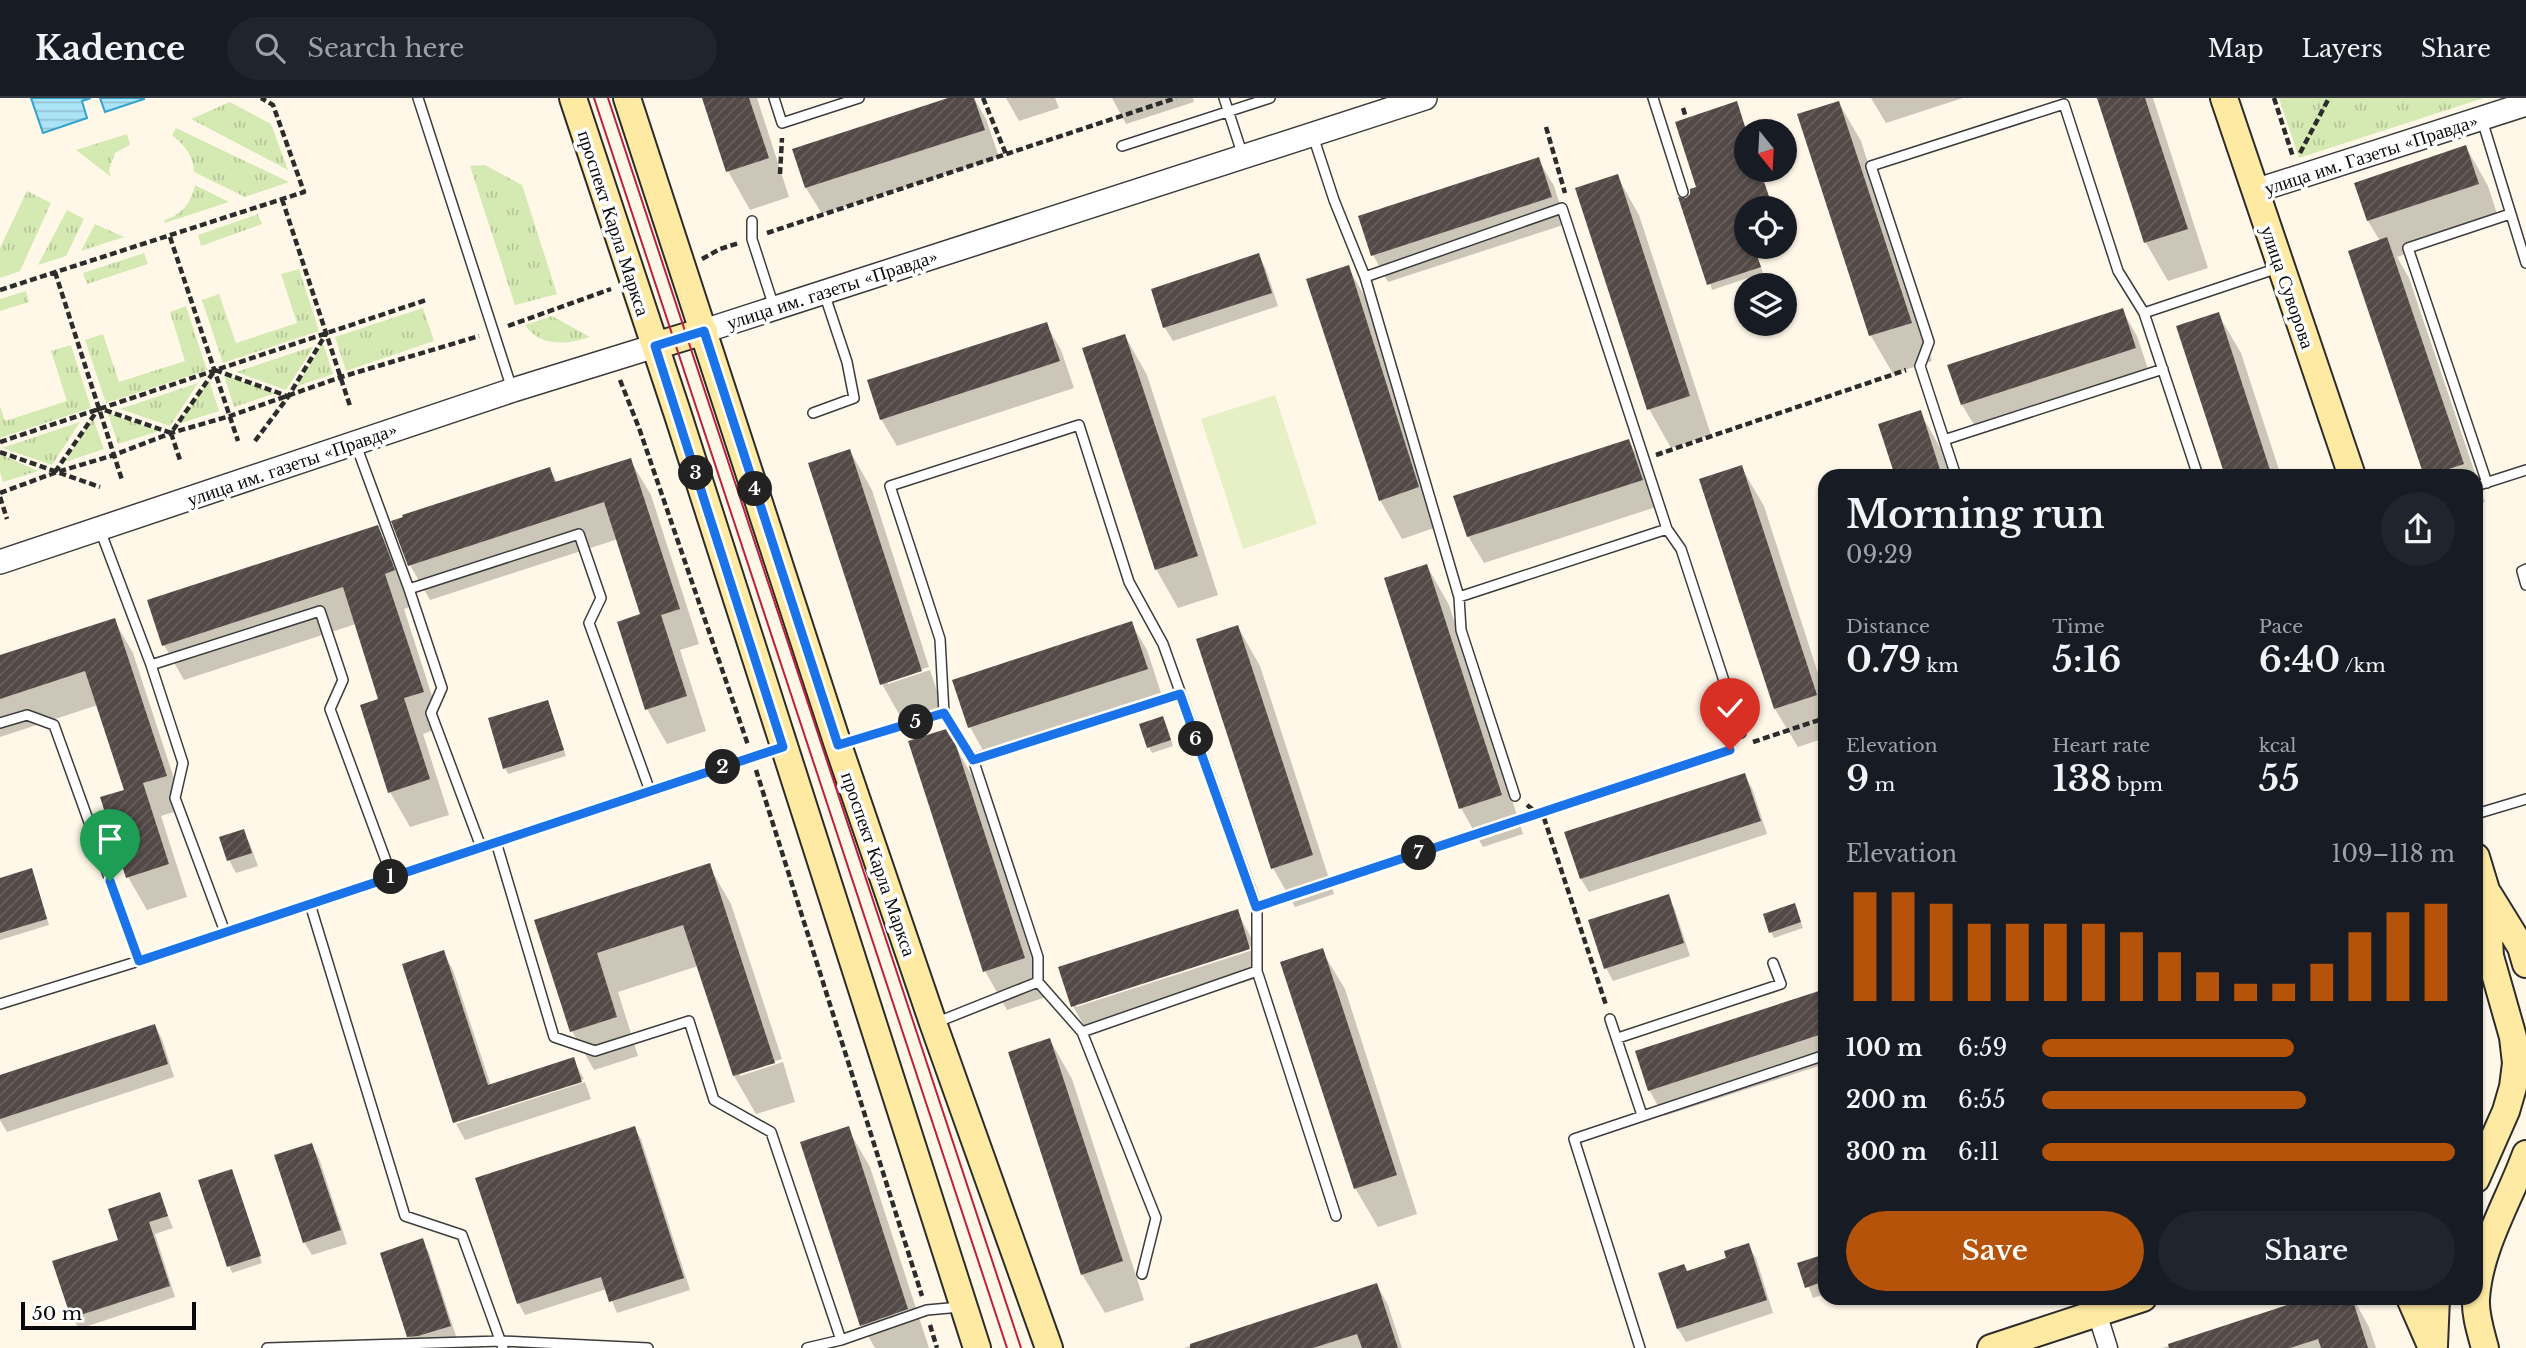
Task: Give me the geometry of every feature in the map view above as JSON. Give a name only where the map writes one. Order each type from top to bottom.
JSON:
[{"type":"main road","name":"проспект Карла Маркса","points":[[573,98],[977,1348]]},
{"type":"main road","name":"проспект Карла Маркса","points":[[627,98],[838,745],[933,1023],[1049,1348]]},
{"type":"main road","name":"улица Суворова","points":[[2224,98],[2350,469]]},
{"type":"main road","name":"улица им. газеты «Правда»","points":[[655,346],[704,331]]},
{"type":"main road","points":[[2483,880],[2490,956],[2513,1037],[2516,1063],[2506,1111],[2483,1163]]},
{"type":"main road","points":[[2486,891],[2521,947],[2526,964]]},
{"type":"main road","points":[[2483,1262],[2488,1245],[2521,1180],[2526,1154]]},
{"type":"main road","points":[[2483,1192],[2521,1180]]},
{"type":"main road","points":[[1991,1348],[2122,1305]]},
{"type":"main road","points":[[2413,1305],[2433,1348]]},
{"type":"main road","points":[[2433,1348],[2436,1305]]},
{"type":"main road","points":[[2477,1305],[2485,1348]]},
{"type":"street","name":"улица им. газеты «Правда»","points":[[704,331],[1425,98]]},
{"type":"street","name":"улица им. Газеты «Правда»","points":[[2255,191],[2526,104]]},
{"type":"street","name":"улица им. газеты «Правда»","points":[[0,562],[513,390],[655,346]]},
{"type":"street","points":[[2097,1313],[2108,1348]]},
{"type":"lane","points":[[418,98],[513,390]]},
{"type":"lane","points":[[775,98],[782,123],[859,98]]},
{"type":"lane","points":[[1224,98],[1243,156]]},
{"type":"lane","points":[[1122,146],[1270,98]]},
{"type":"lane","points":[[1653,98],[1683,192]]},
{"type":"lane","points":[[1954,469],[1920,366],[1929,342],[1871,166],[2064,104],[2118,271],[2144,313],[2196,469]]},
{"type":"lane","points":[[2481,119],[2526,263]]},
{"type":"lane","points":[[1312,135],[1334,200],[1365,277],[1459,597],[1461,630],[1514,796]]},
{"type":"lane","points":[[1365,277],[1562,208],[1667,529],[1681,549],[1741,733]]},
{"type":"lane","points":[[2482,469],[2408,248],[2510,214]]},
{"type":"lane","points":[[752,221],[752,239],[774,308]]},
{"type":"lane","points":[[2144,313],[2282,267]]},
{"type":"lane","points":[[813,412],[854,398],[847,362],[824,291]]},
{"type":"lane","points":[[1944,440],[2162,369]]},
{"type":"lane","points":[[1142,1274],[1156,1218],[1082,1032],[1038,982],[1038,957],[973,760],[944,713],[940,639],[890,486],[1079,425],[1129,582],[1163,644],[1256,907],[1256,971],[1336,1216]]},
{"type":"lane","points":[[356,443],[410,589],[442,688],[431,713],[481,847]]},
{"type":"lane","points":[[2483,484],[2526,470]]},
{"type":"lane","points":[[2483,471],[2487,483]]},
{"type":"lane","points":[[99,529],[151,665],[183,763],[175,798],[225,932]]},
{"type":"lane","points":[[1459,597],[1667,529]]},
{"type":"lane","points":[[410,589],[579,534],[601,598],[589,623],[650,791]]},
{"type":"lane","points":[[2526,569],[2522,571],[2526,585]]},
{"type":"lane","points":[[151,665],[320,611],[343,680],[330,709],[392,877]]},
{"type":"lane","points":[[973,760],[1180,694]]},
{"type":"lane","points":[[838,745],[944,713]]},
{"type":"lane","points":[[0,723],[27,715],[54,725],[139,961]]},
{"type":"lane","points":[[0,1004],[139,961],[783,747]]},
{"type":"lane","points":[[2483,812],[2526,799]]},
{"type":"lane","points":[[496,842],[554,1037],[595,1051],[689,1021],[714,1100],[771,1132],[841,1340]]},
{"type":"lane","points":[[310,904],[405,1216],[462,1235],[502,1345]]},
{"type":"lane","points":[[1618,1038],[1781,984],[1773,963]]},
{"type":"lane","points":[[1082,1032],[1256,971]]},
{"type":"lane","points":[[933,1023],[1038,982]]},
{"type":"lane","points":[[1611,1019],[1642,1115]]},
{"type":"lane","points":[[1640,1348],[1574,1139],[1818,1057]]},
{"type":"lane","points":[[807,1348],[841,1340],[927,1310],[964,1306]]},
{"type":"lane","points":[[267,1348],[502,1345],[648,1348]]},
{"type":"path","points":[[0,290],[304,192],[274,105],[261,98]]},
{"type":"path","points":[[982,98],[1006,153]]},
{"type":"path","points":[[701,260],[720,249],[1176,98]]},
{"type":"path","points":[[2274,98],[2295,163],[2329,98]]},
{"type":"path","points":[[1683,108],[1686,118]]},
{"type":"path","points":[[1546,127],[1565,196],[1562,208]]},
{"type":"path","points":[[282,199],[350,406]]},
{"type":"path","points":[[170,237],[238,441]]},
{"type":"path","points":[[55,272],[122,481]]},
{"type":"path","points":[[7,519],[0,495],[54,473],[288,397],[341,377],[494,331],[619,287]]},
{"type":"path","points":[[0,442],[426,300]]},
{"type":"path","points":[[255,441],[288,397],[326,333]]},
{"type":"path","points":[[612,360],[639,428],[752,757],[937,1348]]},
{"type":"path","points":[[1644,458],[1920,366]]},
{"type":"path","points":[[215,370],[288,397]]},
{"type":"path","points":[[171,433],[215,370]]},
{"type":"path","points":[[99,408],[171,433]]},
{"type":"path","points":[[54,473],[99,408]]},
{"type":"path","points":[[171,433],[180,460]]},
{"type":"path","points":[[0,452],[100,487]]},
{"type":"path","points":[[1256,907],[1818,720]]},
{"type":"path","points":[[1514,796],[1544,818],[1611,1019]]},
{"type":"green space","points":[[2279,98],[2484,98],[2299,158]]},
{"type":"green space","points":[[230,102],[271,124],[288,170],[191,119]]},
{"type":"green space","points":[[176,128],[289,182],[245,197],[194,172],[188,151],[172,135]]},
{"type":"green space","points":[[127,134],[130,145],[115,153],[109,170],[111,177],[76,150]]},
{"type":"green space","points":[[485,165],[522,185],[557,294],[515,305],[470,166]]},
{"type":"green space","points":[[195,185],[229,202],[165,223],[164,220],[185,207]]},
{"type":"green space","points":[[27,191],[51,203],[20,271],[0,278],[0,248]]},
{"type":"green space","points":[[67,210],[84,219],[66,256],[38,265]]},
{"type":"green space","points":[[258,214],[262,224],[201,246],[198,235]]},
{"type":"green space","points":[[95,224],[124,237],[81,251]]},
{"type":"green space","points":[[144,253],[148,264],[87,284],[83,273]]},
{"type":"green space","points":[[299,269],[319,331],[223,363],[202,300],[219,294],[236,343],[297,323],[281,274]]},
{"type":"green space","points":[[26,291],[29,302],[0,311],[0,299]]},
{"type":"green space","points":[[186,306],[207,370],[106,403],[85,340],[103,334],[119,382],[185,361],[170,312]]},
{"type":"green space","points":[[423,308],[434,341],[346,371],[335,337]]},
{"type":"green space","points":[[552,316],[590,337],[563,343],[546,341],[525,325]]},
{"type":"green space","points":[[323,343],[333,374],[297,386]]},
{"type":"green space","points":[[71,345],[91,408],[0,438],[0,406],[5,421],[67,401],[51,351]]},
{"type":"green space","points":[[314,346],[286,390],[236,372]]},
{"type":"green space","points":[[224,375],[276,393],[234,407]]},
{"type":"green space","points":[[209,380],[219,411],[178,424]]},
{"type":"green space","points":[[198,383],[170,426],[120,409]]},
{"type":"green space","points":[[1275,395],[1317,524],[1243,549],[1201,419]]},
{"type":"green space","points":[[108,413],[159,431],[118,444]]},
{"type":"green space","points":[[93,418],[104,449],[65,462]]},
{"type":"green space","points":[[80,422],[52,465],[2,448]]},
{"type":"green space","points":[[0,454],[38,471],[3,482]]},
{"type":"water","points":[[31,98],[91,98],[82,101],[87,118],[43,133]]},
{"type":"water","points":[[100,98],[144,98],[144,99],[105,112]]},
{"type":"building","points":[[702,98],[749,98],[769,158],[726,172]]},
{"type":"building","points":[[948,98],[974,98],[985,130],[805,188],[792,149]]},
{"type":"building","points":[[2097,98],[2145,98],[2188,229],[2144,243]]},
{"type":"building","points":[[1737,101],[1743,119],[1734,119],[1734,182],[1764,182],[1769,196],[1734,196],[1734,259],[1758,259],[1761,267],[1734,273],[1734,276],[1707,285],[1678,197],[1686,198],[1690,189],[1696,187],[1675,122]]},
{"type":"building","points":[[1839,101],[1912,323],[1869,336],[1797,114]]},
{"type":"building","points":[[2466,145],[2479,184],[2367,221],[2354,183]]},
{"type":"building","points":[[1539,157],[1552,197],[1371,256],[1358,216]]},
{"type":"building","points":[[1618,174],[1690,396],[1647,410],[1575,188]]},
{"type":"building","points":[[2387,237],[2464,464],[2449,469],[2422,469],[2348,251]]},
{"type":"building","points":[[1259,253],[1272,293],[1163,328],[1151,289]]},
{"type":"building","points":[[1349,265],[1419,487],[1379,501],[1306,279]]},
{"type":"building","points":[[2123,308],[2136,348],[1961,405],[1947,365]]},
{"type":"building","points":[[2219,312],[2270,469],[2223,469],[2176,326]]},
{"type":"building","points":[[1047,322],[1060,361],[880,420],[867,380]]},
{"type":"building","points":[[1125,334],[1198,556],[1155,570],[1082,348]]},
{"type":"building","points":[[1921,410],[1940,469],[1893,469],[1878,424]]},
{"type":"building","points":[[1629,439],[1643,480],[1467,537],[1453,496]]},
{"type":"building","points":[[850,449],[922,671],[880,685],[808,463]]},
{"type":"building","points":[[631,458],[680,609],[661,615],[687,696],[645,710],[617,622],[640,614],[604,502],[408,566],[391,521],[403,517],[402,515],[550,467],[555,482]]},
{"type":"building","points":[[1742,465],[1817,695],[1774,709],[1699,479]]},
{"type":"building","points":[[378,525],[395,570],[385,574],[424,692],[404,698],[430,779],[388,793],[360,705],[378,699],[343,587],[162,646],[147,600]]},
{"type":"building","points":[[1427,564],[1502,795],[1459,809],[1384,578]]},
{"type":"building","points":[[115,618],[167,776],[143,783],[169,864],[126,878],[100,797],[124,790],[85,671],[0,699],[0,655]]},
{"type":"building","points":[[1132,621],[1148,669],[968,728],[952,680]]},
{"type":"building","points":[[1238,625],[1313,855],[1271,869],[1196,639]]},
{"type":"building","points":[[548,700],[564,750],[503,769],[488,718]]},
{"type":"building","points":[[1163,716],[1171,740],[1147,748],[1139,724]]},
{"type":"building","points":[[946,729],[956,745],[1025,958],[983,972],[908,741]]},
{"type":"building","points":[[1745,773],[1761,821],[1580,879],[1564,832]]},
{"type":"building","points":[[244,829],[252,853],[227,861],[219,837]]},
{"type":"building","points":[[710,863],[775,1063],[733,1076],[683,925],[597,953],[617,1017],[570,1032],[534,920]]},
{"type":"building","points":[[32,868],[47,919],[0,933],[0,878]]},
{"type":"building","points":[[1669,894],[1684,943],[1604,969],[1588,920]]},
{"type":"building","points":[[1795,903],[1801,922],[1769,933],[1763,914]]},
{"type":"building","points":[[1238,909],[1250,949],[1071,1007],[1058,967]]},
{"type":"building","points":[[1323,948],[1397,1175],[1354,1189],[1280,962]]},
{"type":"building","points":[[444,950],[488,1085],[574,1057],[582,1082],[453,1123],[402,964]]},
{"type":"building","points":[[1818,991],[1818,1035],[1648,1091],[1635,1051]]},
{"type":"building","points":[[155,1024],[168,1064],[0,1119],[0,1075]]},
{"type":"building","points":[[1050,1038],[1123,1261],[1081,1275],[1008,1052]]},
{"type":"building","points":[[635,1126],[684,1278],[609,1302],[601,1277],[517,1304],[475,1178]]},
{"type":"building","points":[[849,1126],[908,1309],[860,1326],[800,1142]]},
{"type":"building","points":[[312,1143],[341,1230],[303,1243],[274,1155]]},
{"type":"building","points":[[232,1169],[261,1256],[227,1267],[198,1180]]},
{"type":"building","points":[[160,1192],[168,1216],[149,1222],[170,1286],[71,1318],[52,1261],[118,1240],[108,1209]]},
{"type":"building","points":[[423,1238],[451,1326],[407,1337],[380,1253]]},
{"type":"building","points":[[1749,1243],[1767,1300],[1677,1329],[1658,1273],[1684,1264],[1687,1271],[1726,1258],[1724,1251]]},
{"type":"building","points":[[1818,1256],[1818,1283],[1805,1288],[1797,1263]]},
{"type":"building","points":[[1377,1283],[1398,1348],[1362,1348],[1357,1334],[1313,1348],[1190,1348],[1190,1344]]},
{"type":"building","points":[[2288,1305],[2354,1305],[2368,1348],[2321,1348],[2318,1339],[2290,1348],[2169,1348],[2168,1344]]},
{"type":"tram line","points":[[594,98],[1007,1348]]},
{"type":"tram line","points":[[608,98],[1021,1348]]},
{"type":"route","points":[[110,881],[139,961],[783,747],[655,346],[704,331],[838,745],[944,713],[973,760],[1180,694],[1256,907],[1730,750]]}]
